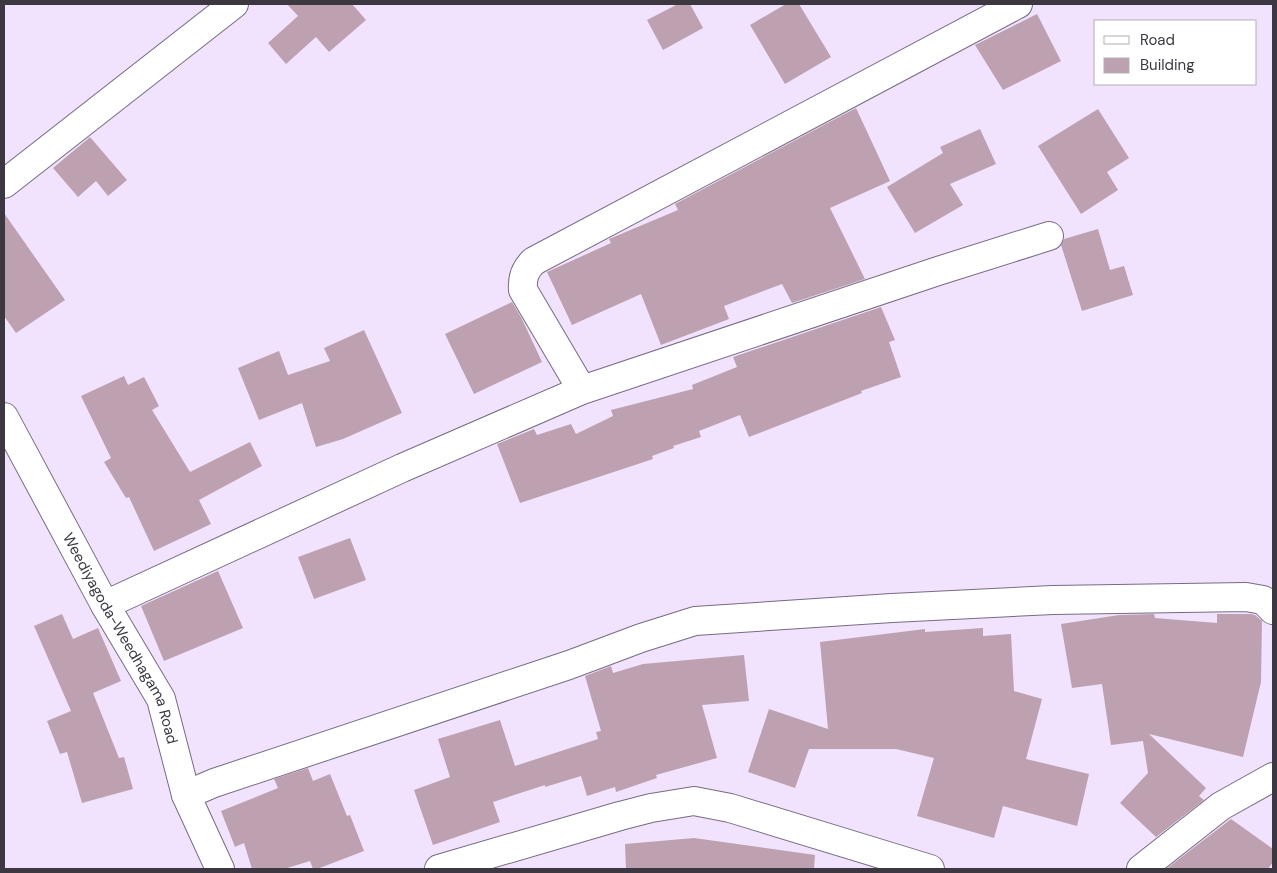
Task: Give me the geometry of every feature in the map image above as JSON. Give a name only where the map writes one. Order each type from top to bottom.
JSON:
[{"type":"street","points":[[4,184],[234,4]]},
{"type":"street","points":[[582,390],[523,290],[522,280],[527,267],[534,261],[1018,4]]},
{"type":"street","points":[[105,605],[402,468],[582,390],[886,288],[1049,236]]},
{"type":"street","name":"Weediyagoda-Weedhagama Road","points":[[4,418],[105,605],[160,699],[186,795],[220,869]]},
{"type":"street","points":[[186,795],[214,783],[695,621],[892,608],[1063,600],[1246,596],[1263,600],[1273,610]]},
{"type":"street","points":[[1142,869],[1221,806],[1273,777]]},
{"type":"street","points":[[439,869],[604,820],[650,808],[694,801],[730,808],[930,869]]},
{"type":"building","points":[[287,4],[352,4],[366,20],[329,52],[316,37],[286,64],[268,43],[298,16]]},
{"type":"building","points":[[678,4],[690,4],[703,28],[663,50],[647,20]]},
{"type":"building","points":[[786,4],[799,4],[831,57],[785,84],[750,25]]},
{"type":"building","points":[[1037,14],[1061,61],[1003,90],[975,45]]},
{"type":"building","points":[[856,108],[890,181],[830,208],[865,279],[792,303],[782,284],[724,306],[729,319],[661,345],[641,294],[572,325],[547,272],[611,243],[609,239],[678,210],[675,204]]},
{"type":"building","points":[[1098,109],[1129,158],[1107,172],[1118,190],[1081,214],[1038,146]]},
{"type":"building","points":[[980,129],[996,164],[950,184],[963,205],[915,233],[887,187],[943,153],[940,147]]},
{"type":"building","points":[[90,137],[127,180],[108,196],[96,181],[78,197],[53,168]]},
{"type":"building","points":[[4,213],[65,300],[16,333],[4,316]]},
{"type":"building","points":[[1098,229],[1110,270],[1124,266],[1133,295],[1082,311],[1061,245],[1064,239]]},
{"type":"building","points":[[512,302],[542,362],[474,394],[445,334]]},
{"type":"building","points":[[881,307],[895,340],[889,342],[901,377],[861,391],[862,393],[749,437],[740,415],[699,431],[701,437],[673,446],[674,448],[652,456],[653,459],[520,503],[497,444],[534,429],[537,435],[571,424],[576,434],[613,416],[611,410],[693,389],[692,385],[737,367],[733,357]]},
{"type":"building","points":[[364,330],[402,413],[343,439],[316,447],[302,403],[259,420],[238,368],[279,351],[288,375],[330,361],[324,348]]},
{"type":"building","points":[[124,376],[128,385],[144,377],[159,406],[152,410],[190,472],[250,442],[262,466],[199,500],[211,524],[154,551],[129,497],[126,498],[104,462],[111,458],[81,396]]},
{"type":"building","points":[[350,538],[366,580],[314,599],[298,557]]},
{"type":"building","points":[[218,571],[243,628],[164,661],[141,606]]},
{"type":"building","points":[[62,614],[73,639],[98,628],[121,681],[93,693],[119,758],[124,757],[133,789],[82,803],[67,752],[60,754],[47,721],[71,711],[34,626]]},
{"type":"building","points":[[1154,614],[1155,618],[1217,623],[1217,614],[1251,614],[1262,621],[1261,682],[1243,757],[1149,734],[1206,788],[1199,796],[1204,800],[1156,837],[1120,803],[1148,773],[1143,741],[1111,745],[1102,684],[1072,688],[1061,624],[1119,615]]},
{"type":"building","points":[[983,628],[983,636],[1011,634],[1014,691],[1042,699],[1026,759],[1089,774],[1077,826],[1003,806],[994,838],[917,816],[934,758],[896,749],[809,749],[795,788],[748,772],[769,709],[828,729],[820,642],[925,629],[925,632]]},
{"type":"building","points":[[744,655],[749,701],[702,705],[717,758],[656,775],[657,778],[616,792],[615,787],[587,796],[581,776],[545,787],[545,785],[493,802],[500,822],[433,845],[414,790],[450,777],[438,739],[500,720],[515,766],[598,739],[596,732],[601,731],[585,676],[611,666],[613,673],[643,664]]},
{"type":"building","points":[[308,768],[313,781],[330,774],[347,816],[350,815],[364,851],[317,869],[313,869],[310,861],[284,869],[252,869],[244,843],[235,847],[221,811],[278,788],[274,779]]},
{"type":"building","points":[[1231,819],[1273,849],[1273,862],[1268,869],[1166,869]]},
{"type":"building","points":[[694,838],[815,855],[814,869],[626,869],[625,844]]}]
